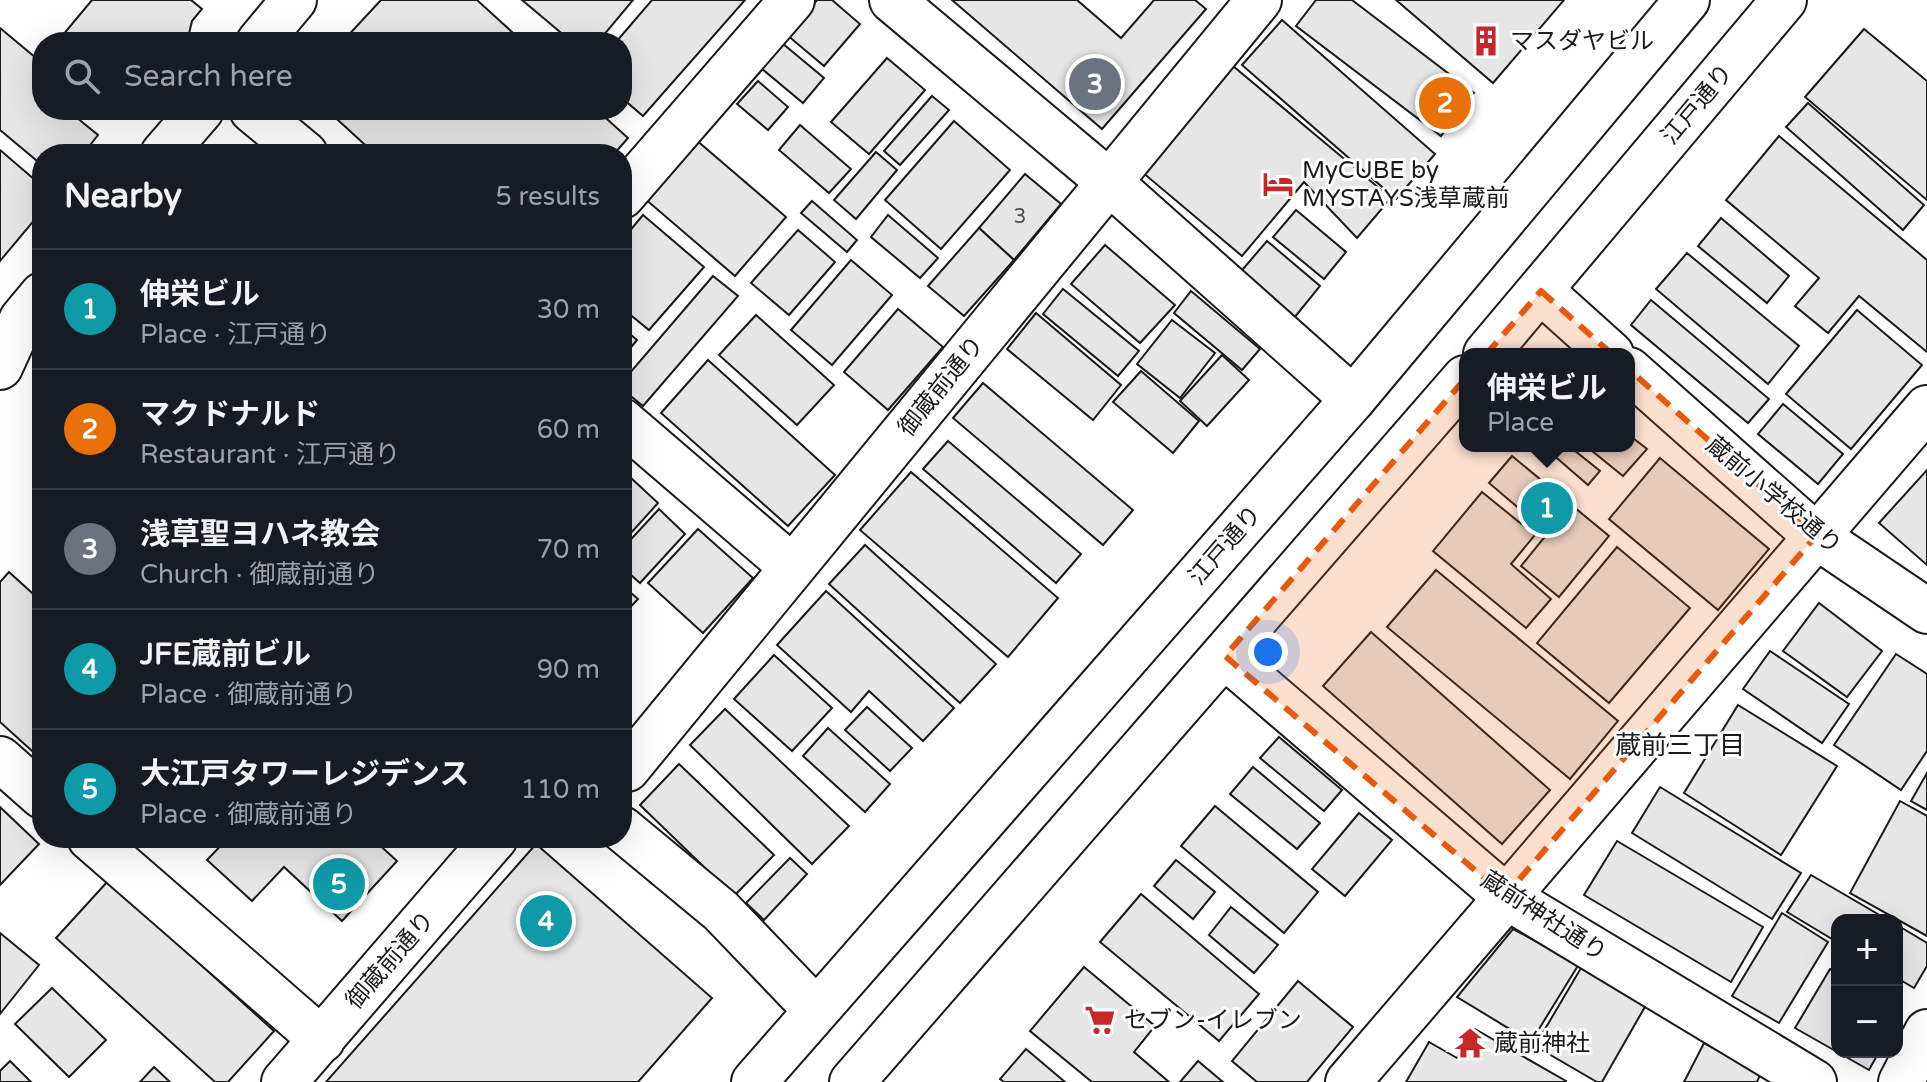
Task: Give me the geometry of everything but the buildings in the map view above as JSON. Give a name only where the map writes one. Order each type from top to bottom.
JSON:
[{"type":"main road","points":[[267,32],[294,0]]},
{"type":"main road","points":[[632,184],[792,0]]},
{"type":"main road","points":[[892,0],[1109,182],[1353,399]]},
{"type":"main road","name":"御蔵前通り","points":[[632,763],[1259,0]]},
{"type":"main road","name":"江戸通り","points":[[754,1082],[1353,399],[1687,0]]},
{"type":"main road","name":"江戸通り","points":[[1491,348],[1784,0]]},
{"type":"main road","points":[[172,144],[192,120]]},
{"type":"main road","points":[[264,120],[293,144]]},
{"type":"main road","points":[[1541,291],[1604,348]]},
{"type":"main road","points":[[0,367],[26,313]]},
{"type":"main road","name":"蔵前小学校通り","points":[[1635,375],[1816,536],[1927,611]]},
{"type":"main road","points":[[852,1082],[1459,385]]},
{"type":"main road","points":[[1348,1082],[1927,408]]},
{"type":"main road","points":[[632,430],[792,567]]},
{"type":"main road","name":"蔵前神社通り","points":[[1225,656],[1505,896],[1814,1082]]},
{"type":"main road","points":[[0,759],[32,787]]},
{"type":"main road","points":[[632,837],[721,911],[816,1010]]},
{"type":"main road","points":[[101,848],[322,1040]]},
{"type":"main road","name":"御蔵前通り","points":[[284,1082],[486,848]]},
{"type":"main road","points":[[1901,1082],[1927,1032]]},
{"type":"highlighted area","points":[[1541,291],[1816,536],[1505,896],[1225,656]]},
{"type":"place","name":"マスダヤビル","points":[[1486,41]]},
{"type":"place","name":"浅草聖ヨハネ教会","points":[[1095,84]]},
{"type":"place","name":"マクドナルド","points":[[1445,103]]},
{"type":"place","name":"MyCUBE by MYSTAYS浅草蔵前","points":[[1278,184]]},
{"type":"place","name":"伸栄ビル","points":[[1547,508]]},
{"type":"place","name":"大江戸タワーレジデンス","points":[[339,884]]},
{"type":"place","name":"JFE蔵前ビル","points":[[546,921]]},
{"type":"place","name":"セブン-イレブン","points":[[1100,1020]]},
{"type":"place","name":"蔵前神社","points":[[1470,1043]]},
{"type":"district","name":"蔵前三丁目","points":[[1680,745]]}]
